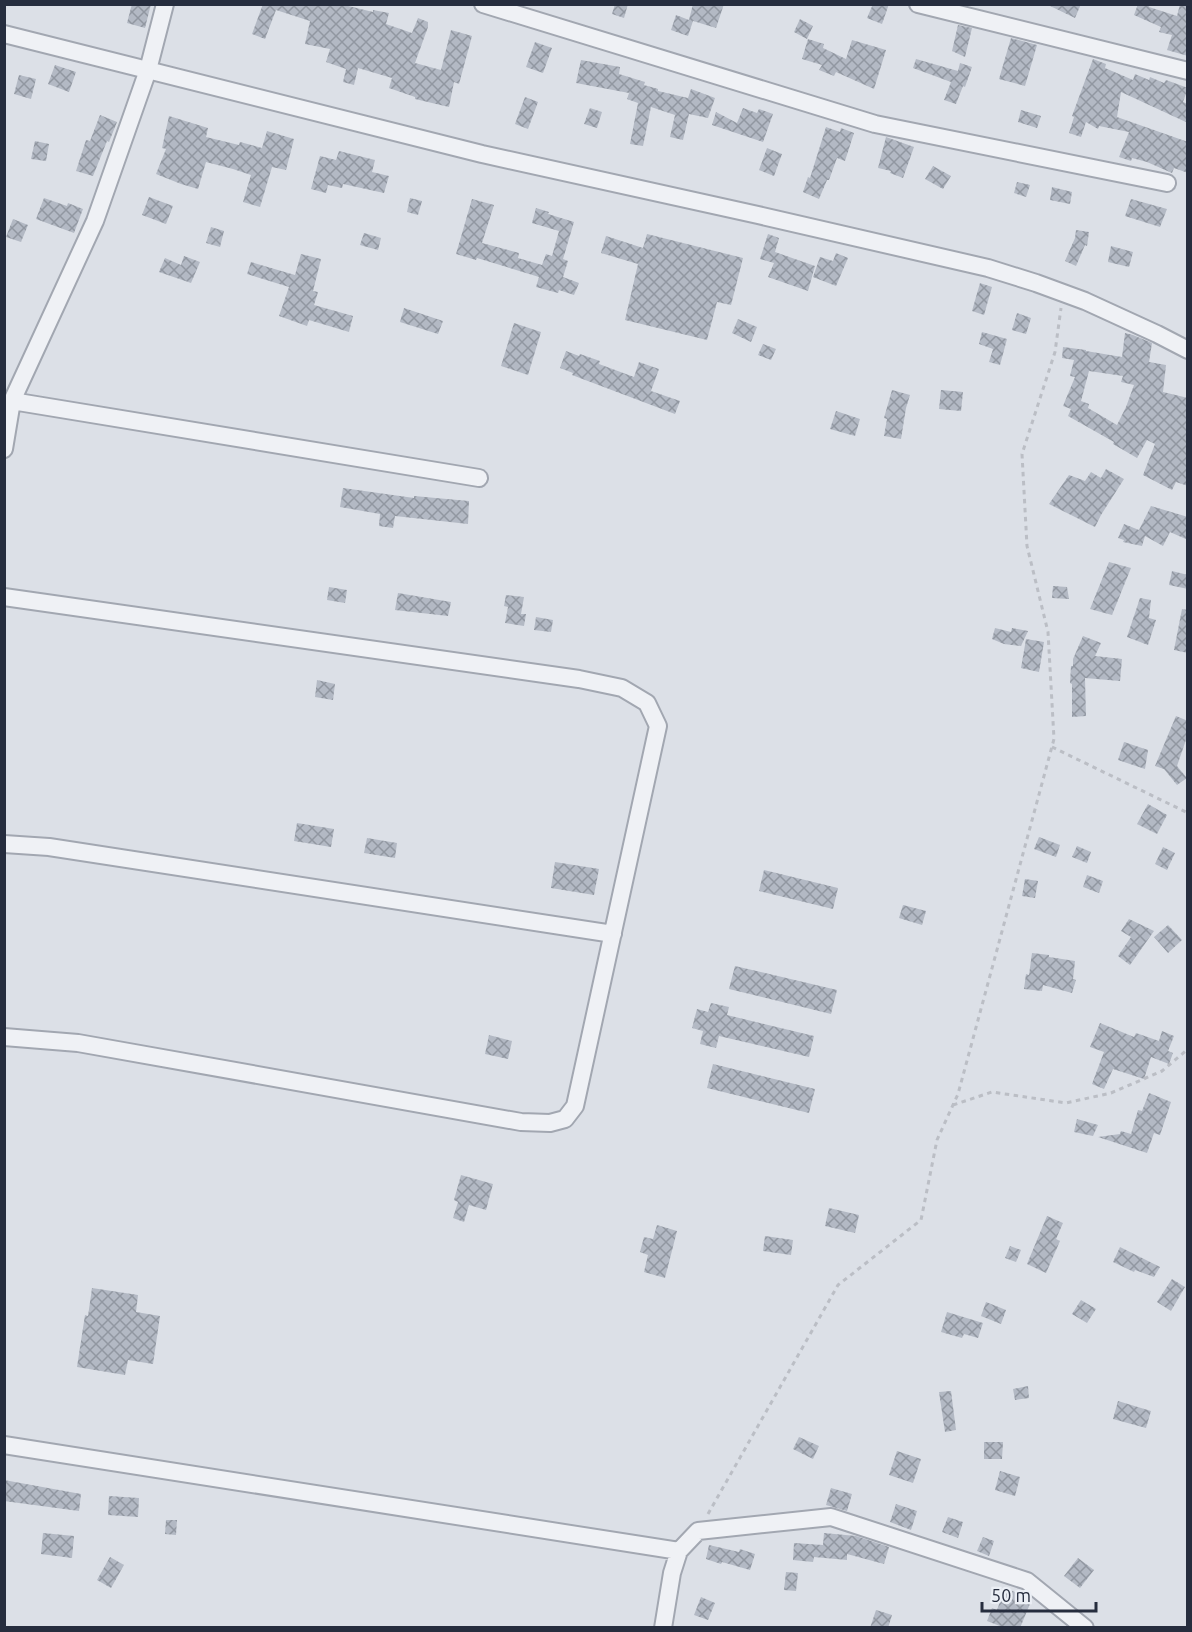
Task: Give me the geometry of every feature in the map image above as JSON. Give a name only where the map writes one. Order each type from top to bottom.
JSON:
[{"type":"street","points":[[4,448],[12,401],[95,220],[148,70],[165,4]]},
{"type":"street","points":[[483,4],[875,124],[1167,183]]},
{"type":"street","points":[[918,4],[1188,71]]},
{"type":"street","points":[[4,34],[482,154],[758,215],[1015,276],[1085,301],[1188,350]]},
{"type":"street","points":[[12,401],[479,478]]},
{"type":"street","points":[[4,597],[579,679],[622,688],[647,703],[658,726],[575,1106],[565,1119],[550,1123],[521,1122],[78,1043],[4,1037]]},
{"type":"street","points":[[4,844],[49,848],[613,934]]},
{"type":"street","points":[[4,1445],[679,1551]]},
{"type":"street","points":[[663,1628],[672,1573],[679,1551],[698,1531],[831,1517],[1026,1581],[1084,1628]]},
{"type":"path","points":[[698,1531],[838,1286],[921,1220],[937,1140],[958,1094],[1054,738],[1048,632],[1027,546],[1022,454],[1056,352],[1063,293]]},
{"type":"path","points":[[1052,747],[1188,813]]},
{"type":"path","points":[[953,1105],[992,1092],[1066,1103],[1111,1093],[1162,1071],[1188,1049]]},
{"type":"building","points":[[132,4],[151,4],[145,28],[127,23]]},
{"type":"building","points":[[263,4],[340,4],[373,12],[373,10],[389,13],[386,24],[412,33],[418,18],[428,22],[428,27],[415,63],[441,70],[451,30],[472,36],[459,84],[454,82],[449,107],[415,99],[415,97],[389,88],[392,78],[358,68],[354,85],[343,82],[346,69],[326,62],[330,49],[305,44],[310,21],[276,10],[265,39],[252,34]]},
{"type":"building","points":[[615,4],[628,4],[624,18],[612,14]]},
{"type":"building","points":[[693,4],[724,4],[716,28],[690,20],[693,21],[688,36],[671,30],[676,15],[689,20]]},
{"type":"building","points":[[873,4],[889,4],[882,24],[867,18]]},
{"type":"building","points":[[1046,4],[1081,4],[1075,18]]},
{"type":"building","points":[[1138,4],[1150,4],[1149,7],[1177,16],[1180,4],[1188,4],[1188,56],[1167,50],[1172,35],[1159,32],[1161,27],[1134,15]]},
{"type":"building","points":[[800,19],[813,26],[807,39],[794,32]]},
{"type":"building","points":[[958,25],[972,28],[965,57],[952,51]]},
{"type":"building","points":[[1011,38],[1037,45],[1025,86],[999,79]]},
{"type":"building","points":[[808,39],[824,44],[823,48],[846,59],[852,40],[886,50],[874,89],[836,72],[834,76],[819,70],[822,65],[802,59]]},
{"type":"building","points":[[535,42],[552,48],[543,73],[526,67]]},
{"type":"building","points":[[916,59],[958,71],[960,63],[972,67],[956,104],[944,100],[951,82],[913,68]]},
{"type":"building","points":[[1093,59],[1106,64],[1105,68],[1133,80],[1135,74],[1149,80],[1150,77],[1164,83],[1166,80],[1188,88],[1183,102],[1188,104],[1188,123],[1121,92],[1117,117],[1188,142],[1188,173],[1174,168],[1172,173],[1147,162],[1132,158],[1131,161],[1119,157],[1129,132],[1099,126],[1098,129],[1086,122],[1081,137],[1069,133],[1074,117],[1072,116]]},
{"type":"building","points":[[581,60],[620,67],[619,74],[645,82],[644,85],[658,89],[658,91],[688,98],[691,89],[715,98],[708,118],[689,114],[683,140],[670,137],[675,115],[651,107],[643,146],[630,144],[638,103],[627,99],[629,93],[576,83]]},
{"type":"building","points":[[55,65],[76,72],[69,92],[48,84]]},
{"type":"building","points":[[19,75],[36,79],[31,99],[14,94]]},
{"type":"building","points":[[525,97],[538,102],[528,129],[515,124]]},
{"type":"building","points":[[590,108],[602,112],[597,128],[584,124]]},
{"type":"building","points":[[743,108],[757,113],[759,109],[773,114],[763,142],[712,125],[716,112],[737,123]]},
{"type":"building","points":[[1021,110],[1041,116],[1037,128],[1018,122]]},
{"type":"building","points":[[100,115],[117,122],[93,176],[76,171],[86,140],[90,141]]},
{"type":"building","points":[[169,116],[208,128],[206,137],[239,145],[240,142],[262,148],[267,131],[294,139],[286,170],[272,167],[260,207],[243,202],[251,175],[233,169],[206,162],[198,189],[156,174],[166,149],[162,148]]},
{"type":"building","points":[[826,127],[840,132],[841,128],[854,133],[845,161],[837,158],[819,199],[803,192],[808,177],[810,178]]},
{"type":"building","points":[[886,137],[914,147],[903,178],[890,173],[891,171],[878,168]]},
{"type":"building","points":[[35,141],[49,144],[46,161],[31,159]]},
{"type":"building","points":[[767,148],[782,154],[774,176],[759,170]]},
{"type":"building","points":[[339,151],[375,160],[372,172],[389,176],[384,193],[343,184],[342,188],[328,185],[326,193],[311,189],[320,156],[336,160]]},
{"type":"building","points":[[933,166],[951,176],[943,189],[925,179]]},
{"type":"building","points":[[1017,182],[1030,185],[1026,197],[1014,193]]},
{"type":"building","points":[[1052,187],[1072,192],[1070,204],[1050,200]]},
{"type":"building","points":[[149,197],[173,206],[166,224],[142,215]]},
{"type":"building","points":[[44,198],[83,209],[74,233],[36,219]]},
{"type":"building","points":[[410,198],[422,201],[418,215],[407,212]]},
{"type":"building","points":[[472,199],[494,205],[482,243],[519,253],[518,258],[542,265],[546,254],[552,256],[559,231],[532,223],[536,208],[574,222],[563,259],[568,261],[563,277],[579,283],[574,295],[559,290],[558,293],[536,287],[539,277],[456,254]]},
{"type":"building","points":[[1131,199],[1167,209],[1160,227],[1125,216]]},
{"type":"building","points":[[13,219],[28,225],[21,242],[6,237]]},
{"type":"building","points":[[211,227],[224,231],[220,247],[206,243]]},
{"type":"building","points":[[1076,230],[1089,232],[1087,246],[1085,245],[1076,266],[1065,261]]},
{"type":"building","points":[[364,233],[381,238],[378,250],[360,245]]},
{"type":"building","points":[[647,234],[743,258],[731,305],[717,302],[707,340],[625,320],[638,264],[601,253],[606,236],[643,248]]},
{"type":"building","points":[[768,234],[779,238],[775,252],[815,266],[808,291],[768,277],[774,263],[760,259]]},
{"type":"building","points":[[1111,246],[1133,252],[1129,267],[1108,262]]},
{"type":"building","points":[[836,253],[848,258],[836,286],[813,277],[820,257],[833,261]]},
{"type":"building","points":[[301,254],[321,259],[313,291],[318,292],[314,305],[353,316],[349,332],[309,320],[307,326],[279,316],[289,287],[247,274],[251,262],[295,275]]},
{"type":"building","points":[[184,256],[200,262],[191,283],[159,272],[165,258],[181,265]]},
{"type":"building","points":[[980,283],[992,287],[984,315],[972,311]]},
{"type":"building","points":[[404,308],[443,321],[438,334],[400,322]]},
{"type":"building","points":[[1017,313],[1031,318],[1026,334],[1012,330]]},
{"type":"building","points":[[738,319],[757,327],[751,342],[732,333]]},
{"type":"building","points":[[514,323],[541,332],[528,375],[501,366]]},
{"type":"building","points":[[982,332],[1007,339],[1000,365],[989,362],[993,349],[979,344]]},
{"type":"building","points":[[1125,333],[1152,343],[1149,362],[1166,365],[1163,392],[1188,398],[1188,486],[1176,482],[1172,490],[1143,475],[1155,444],[1147,440],[1137,458],[1068,416],[1071,409],[1063,406],[1075,377],[1070,376],[1074,360],[1062,358],[1063,347],[1122,357]],"holes":[[[1089,371],[1123,376],[1121,382],[1134,385],[1117,425],[1088,408],[1089,404],[1081,401]]]},
{"type":"building","points":[[763,344],[776,349],[771,360],[758,355]]},
{"type":"building","points":[[566,351],[600,361],[599,364],[634,377],[639,362],[659,369],[651,391],[680,401],[675,414],[572,375],[573,373],[560,368]]},
{"type":"building","points":[[892,390],[910,395],[901,439],[884,436],[887,419],[884,418]]},
{"type":"building","points":[[941,390],[963,392],[961,411],[939,409]]},
{"type":"building","points":[[836,411],[860,419],[855,436],[830,429]]},
{"type":"building","points":[[1106,469],[1124,479],[1095,527],[1049,504],[1069,475],[1085,481],[1091,472],[1101,478]]},
{"type":"building","points":[[343,488],[414,498],[414,496],[469,501],[468,524],[395,516],[393,528],[379,526],[380,514],[340,507]]},
{"type":"building","points":[[1151,506],[1188,517],[1188,540],[1170,532],[1163,546],[1145,536],[1142,546],[1123,542],[1124,540],[1118,538],[1124,524],[1139,530]]},
{"type":"building","points":[[1109,562],[1131,568],[1112,615],[1090,609]]},
{"type":"building","points":[[1172,571],[1188,575],[1188,589],[1169,585]]},
{"type":"building","points":[[1053,586],[1067,587],[1069,599],[1052,598]]},
{"type":"building","points":[[329,587],[347,590],[345,603],[327,600]]},
{"type":"building","points":[[398,593],[451,602],[448,616],[395,610]]},
{"type":"building","points":[[506,595],[524,597],[521,614],[526,614],[524,626],[505,623],[508,607],[504,606]]},
{"type":"building","points":[[1140,598],[1151,600],[1149,618],[1156,620],[1148,645],[1127,637]]},
{"type":"building","points":[[1182,609],[1188,610],[1188,653],[1174,650]]},
{"type":"building","points":[[536,617],[553,620],[551,632],[534,630]]},
{"type":"building","points":[[995,628],[1011,632],[1012,628],[1028,631],[1021,646],[1004,644],[992,639]]},
{"type":"building","points":[[1083,636],[1101,643],[1095,656],[1122,659],[1120,681],[1085,678],[1086,716],[1072,717],[1071,666],[1073,666],[1073,659]]},
{"type":"building","points":[[1026,639],[1044,642],[1039,672],[1021,668]]},
{"type":"building","points":[[317,680],[335,684],[333,700],[315,697]]},
{"type":"building","points":[[1176,716],[1188,721],[1188,734],[1177,766],[1187,778],[1177,785],[1164,769],[1155,766]]},
{"type":"building","points":[[1124,742],[1148,750],[1145,769],[1118,760]]},
{"type":"building","points":[[1148,804],[1167,815],[1157,834],[1137,824]]},
{"type":"building","points":[[297,823],[334,829],[331,847],[294,841]]},
{"type":"building","points":[[1039,837],[1060,845],[1056,857],[1034,849]]},
{"type":"building","points":[[367,838],[397,843],[395,858],[364,853]]},
{"type":"building","points":[[1077,846],[1091,852],[1087,863],[1072,857]]},
{"type":"building","points":[[1163,847],[1175,853],[1167,870],[1155,864]]},
{"type":"building","points":[[555,862],[599,869],[594,895],[551,888]]},
{"type":"building","points":[[764,870],[838,888],[833,909],[759,891]]},
{"type":"building","points":[[1087,875],[1103,881],[1099,893],[1083,887]]},
{"type":"building","points":[[1025,879],[1038,881],[1035,898],[1022,896]]},
{"type":"building","points":[[903,905],[926,911],[922,925],[899,918]]},
{"type":"building","points":[[1129,919],[1154,931],[1130,965],[1118,956],[1131,937],[1121,931]]},
{"type":"building","points":[[1168,925],[1182,940],[1168,953],[1154,937]]},
{"type":"building","points":[[1032,953],[1075,961],[1073,979],[1076,980],[1072,993],[1043,985],[1042,991],[1024,989],[1026,974],[1029,975]]},
{"type":"building","points":[[735,966],[837,990],[831,1014],[729,989]]},
{"type":"building","points":[[711,1003],[729,1007],[727,1015],[814,1036],[809,1057],[719,1036],[716,1048],[700,1044],[703,1031],[692,1028],[697,1009],[708,1012]]},
{"type":"building","points":[[1100,1023],[1134,1037],[1136,1033],[1159,1041],[1162,1031],[1174,1036],[1168,1051],[1173,1053],[1169,1064],[1151,1057],[1144,1079],[1113,1069],[1104,1089],[1092,1084],[1104,1052],[1090,1047]]},
{"type":"building","points":[[489,1035],[512,1041],[508,1059],[485,1054]]},
{"type":"building","points":[[713,1064],[815,1089],[809,1113],[707,1088]]},
{"type":"building","points":[[1149,1093],[1171,1102],[1160,1135],[1154,1133],[1147,1153],[1098,1137],[1120,1134],[1121,1131],[1131,1134],[1138,1110],[1142,1111]]},
{"type":"building","points":[[1077,1119],[1098,1125],[1093,1136],[1074,1132]]},
{"type":"building","points":[[461,1175],[493,1184],[486,1210],[469,1205],[464,1222],[453,1218],[458,1202],[454,1200]]},
{"type":"building","points":[[829,1208],[859,1215],[855,1233],[825,1226]]},
{"type":"building","points":[[1047,1216],[1063,1223],[1056,1239],[1060,1241],[1046,1273],[1027,1264]]},
{"type":"building","points":[[657,1225],[677,1231],[665,1278],[644,1272],[648,1255],[640,1252],[644,1237],[653,1239]]},
{"type":"building","points":[[765,1236],[793,1240],[791,1255],[763,1251]]},
{"type":"building","points":[[1010,1246],[1021,1250],[1016,1262],[1005,1258]]},
{"type":"building","points":[[1120,1247],[1160,1267],[1154,1277],[1135,1270],[1134,1272],[1113,1262]]},
{"type":"building","points":[[1172,1279],[1185,1287],[1171,1311],[1157,1302]]},
{"type":"building","points":[[92,1288],[138,1295],[136,1312],[160,1316],[153,1364],[128,1360],[125,1375],[77,1367],[85,1315],[88,1316]]},
{"type":"building","points":[[1081,1300],[1096,1309],[1087,1323],[1072,1314]]},
{"type":"building","points":[[986,1302],[1006,1310],[1001,1324],[981,1316]]},
{"type":"building","points":[[947,1312],[983,1323],[978,1338],[964,1334],[962,1338],[941,1332]]},
{"type":"building","points":[[1028,1386],[1029,1398],[1015,1400],[1013,1389]]},
{"type":"building","points":[[951,1391],[956,1430],[945,1432],[939,1392]]},
{"type":"building","points":[[1118,1401],[1151,1411],[1146,1428],[1113,1419]]},
{"type":"building","points":[[799,1437],[819,1446],[813,1459],[793,1449]]},
{"type":"building","points":[[984,1442],[1003,1442],[1002,1459],[984,1459]]},
{"type":"building","points":[[897,1451],[921,1459],[913,1483],[889,1475]]},
{"type":"building","points":[[1000,1471],[1020,1477],[1015,1496],[995,1490]]},
{"type":"building","points":[[4,1480],[81,1494],[79,1511],[4,1501]]},
{"type":"building","points":[[831,1488],[852,1494],[847,1511],[826,1505]]},
{"type":"building","points":[[109,1496],[139,1498],[138,1517],[108,1515]]},
{"type":"building","points":[[896,1504],[917,1511],[911,1530],[890,1522]]},
{"type":"building","points":[[948,1517],[963,1522],[958,1538],[942,1532]]},
{"type":"building","points":[[166,1520],[177,1520],[176,1535],[165,1534]]},
{"type":"building","points":[[43,1533],[74,1536],[72,1558],[41,1554]]},
{"type":"building","points":[[824,1533],[856,1536],[889,1547],[884,1564],[847,1554],[847,1560],[814,1557],[813,1562],[793,1560],[794,1543],[823,1545]]},
{"type":"building","points":[[983,1537],[994,1541],[989,1556],[977,1551]]},
{"type":"building","points":[[709,1545],[739,1552],[740,1549],[755,1554],[750,1570],[706,1559]]},
{"type":"building","points":[[110,1557],[124,1565],[111,1588],[97,1580]]},
{"type":"building","points":[[1078,1558],[1094,1570],[1080,1588],[1064,1576]]},
{"type":"building","points":[[786,1572],[798,1573],[796,1591],[784,1590]]},
{"type":"building","points":[[1005,1588],[1032,1599],[1020,1628],[1005,1628],[987,1621],[992,1608],[997,1610]]},
{"type":"building","points":[[701,1597],[715,1603],[708,1620],[694,1615]]},
{"type":"building","points":[[876,1610],[892,1615],[888,1628],[870,1628]]}]
